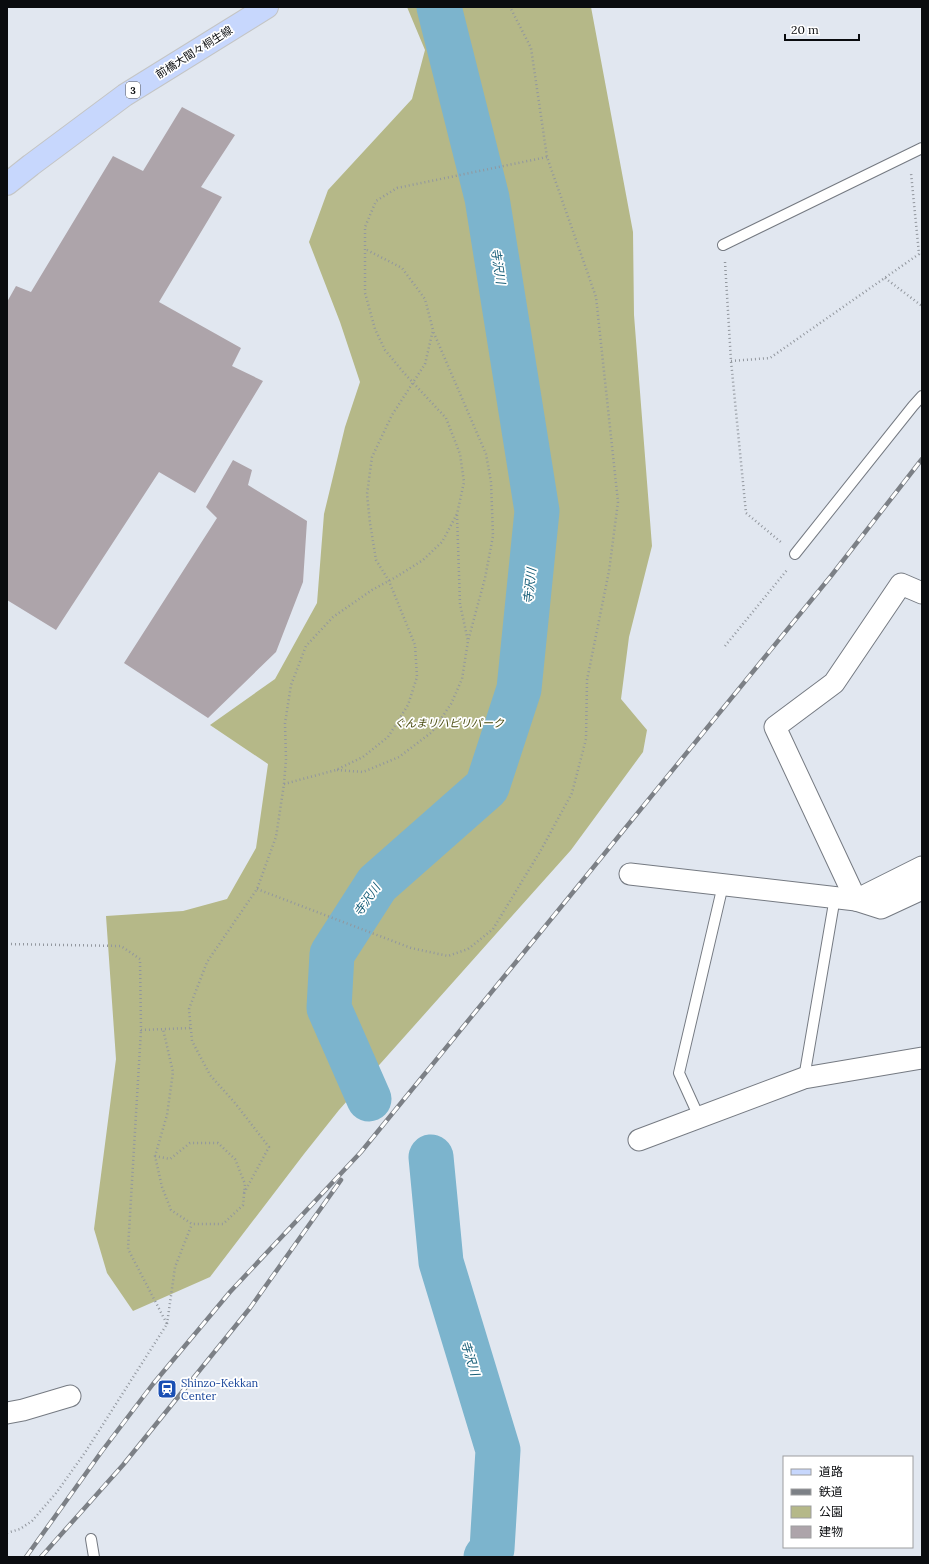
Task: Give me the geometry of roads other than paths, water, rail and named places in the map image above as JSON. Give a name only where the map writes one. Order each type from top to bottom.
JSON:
[{"type":"main road","name":"前橋大間々桐生線","points":[[11,176],[125,95],[267,7]]},
{"type":"street","points":[[856,900],[775,727],[834,683],[901,584],[922,593]]},
{"type":"street","points":[[856,900],[922,867]]},
{"type":"street","points":[[630,874],[834,897],[856,900],[881,908],[922,888]]},
{"type":"street","points":[[638,1140],[804,1078],[922,1058]]},
{"type":"street","points":[[7,1413],[23,1410],[70,1396]]},
{"type":"lane","points":[[724,246],[922,148]]},
{"type":"lane","points":[[795,554],[922,396]]},
{"type":"lane","points":[[699,1117],[678,1073],[723,885]]},
{"type":"lane","points":[[804,1078],[834,897]]},
{"type":"lane","points":[[92,1539],[94,1557]]},
{"type":"waterway","name":"寺沢川","points":[[369,1099],[329,1008],[332,954],[377,884],[487,787],[519,689],[537,511],[487,198],[439,7]]},
{"type":"waterway","name":"寺沢川","points":[[431,1157],[441,1262],[498,1450],[492,1549],[486,1557]]},
{"type":"railway","points":[[26,1557],[102,1451],[153,1384],[230,1292],[361,1152],[831,576],[922,459]]},
{"type":"railway","points":[[41,1557],[123,1465],[250,1308],[341,1180]]},
{"type":"place","name":"Shinzo-Kekkan Center","points":[[167,1389]]},
{"type":"park label","name":"ぐんまリハビリパーク","points":[[449,723]]}]
